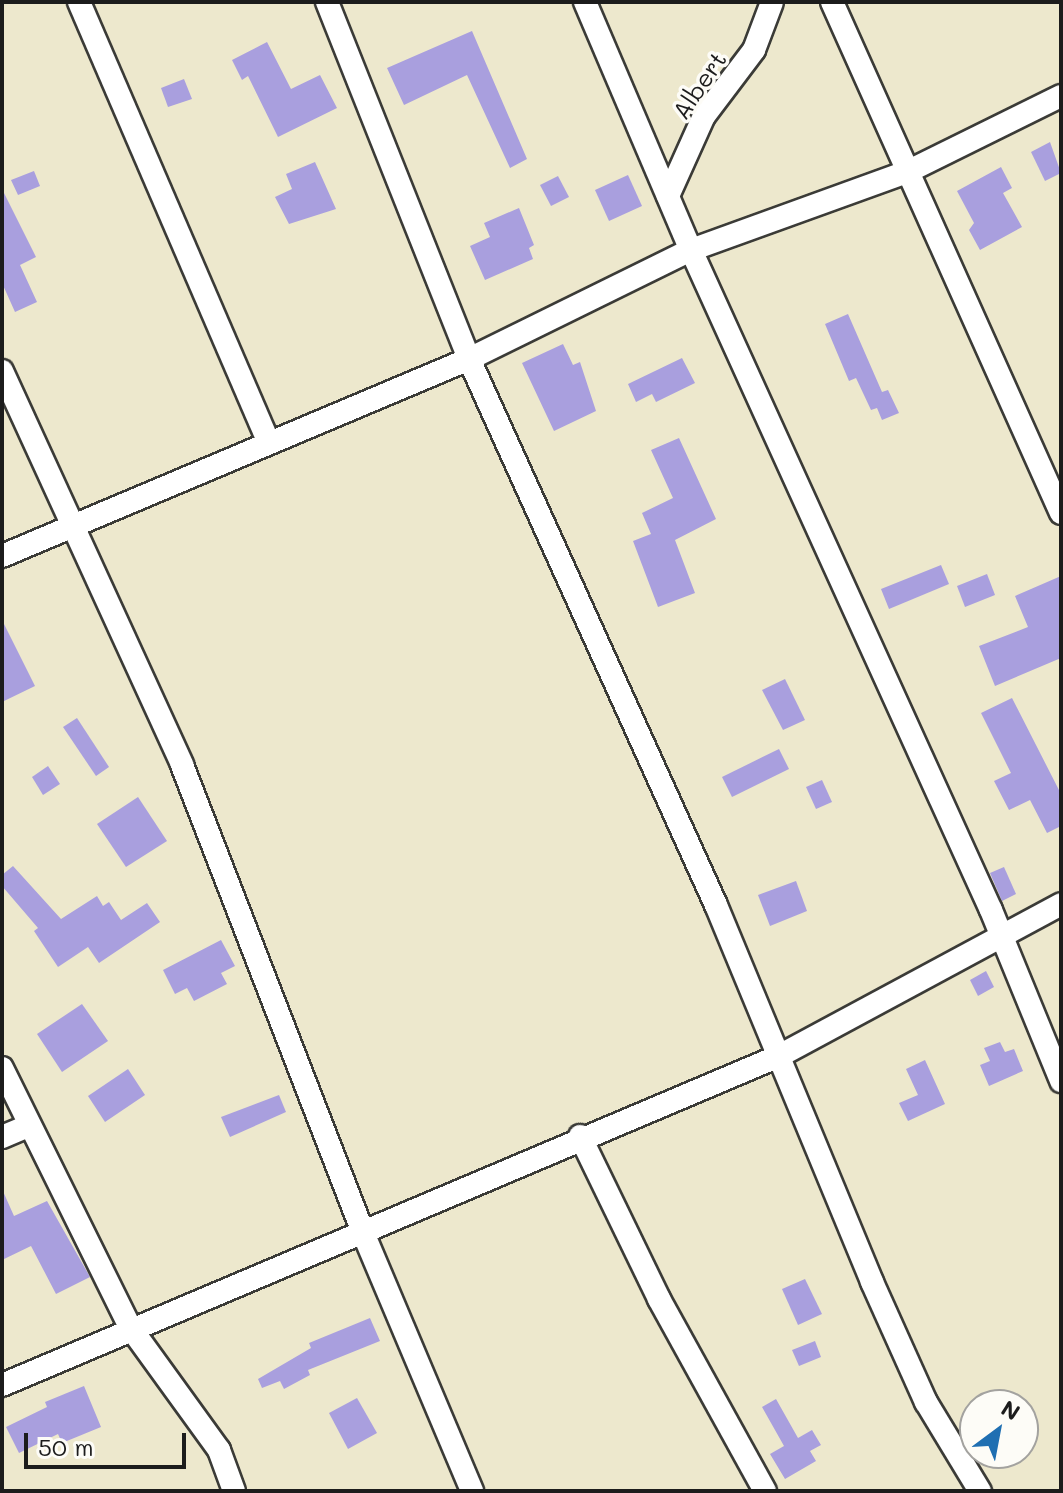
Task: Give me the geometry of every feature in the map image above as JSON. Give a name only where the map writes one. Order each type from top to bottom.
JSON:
[{"type":"street","points":[[79,2],[269,443]]},
{"type":"street","points":[[327,2],[469,359],[674,811],[926,1402],[980,1491]]},
{"type":"street","points":[[585,2],[691,250],[991,910],[998,938],[1061,1081]]},
{"type":"street","name":"Albert","points":[[668,196],[704,116],[754,50],[772,2]]},
{"type":"street","points":[[832,2],[1061,513]]},
{"type":"street","points":[[2,556],[469,359],[691,250],[909,171],[1061,96]]},
{"type":"street","points":[[2,371],[182,765],[364,1235],[472,1491]]},
{"type":"street","points":[[2,1385],[130,1327],[364,1235],[580,1136],[779,1056],[1061,904]]},
{"type":"street","points":[[2,1068],[130,1327],[219,1450],[234,1491]]},
{"type":"street","points":[[2,1137],[30,1125]]},
{"type":"street","points":[[580,1136],[659,1299],[765,1491]]},
{"type":"building","points":[[472,31],[527,159],[510,168],[467,75],[404,105],[387,68]]},
{"type":"building","points":[[267,42],[291,89],[320,75],[337,108],[278,137],[248,76],[242,80],[232,60]]},
{"type":"building","points":[[184,79],[192,99],[168,107],[161,88]]},
{"type":"building","points":[[1050,142],[1061,173],[1045,181],[1031,152]]},
{"type":"building","points":[[315,162],[336,209],[289,224],[275,197],[292,189],[286,174]]},
{"type":"building","points":[[1001,167],[1012,188],[1003,193],[1022,227],[980,250],[969,230],[974,223],[957,191]]},
{"type":"building","points":[[34,171],[40,186],[18,195],[11,180]]},
{"type":"building","points":[[628,175],[642,206],[609,221],[595,190]]},
{"type":"building","points":[[558,176],[569,197],[551,206],[540,185]]},
{"type":"building","points":[[2,189],[36,257],[20,265],[37,302],[15,312],[2,283]]},
{"type":"building","points":[[519,208],[534,245],[529,248],[533,259],[485,280],[470,246],[490,237],[484,223]]},
{"type":"building","points":[[848,314],[882,392],[888,390],[899,413],[882,420],[877,408],[871,410],[856,378],[849,381],[825,324]]},
{"type":"building","points":[[563,344],[573,365],[580,362],[596,411],[554,431],[522,363]]},
{"type":"building","points":[[682,358],[695,383],[656,402],[652,394],[636,402],[628,384]]},
{"type":"building","points":[[679,438],[716,519],[675,540],[695,593],[658,607],[633,541],[651,534],[642,513],[673,498],[651,450]]},
{"type":"building","points":[[941,565],[949,584],[889,609],[881,589]]},
{"type":"building","points":[[987,574],[995,595],[965,607],[957,586]]},
{"type":"building","points":[[1061,576],[1061,658],[995,686],[979,646],[1028,627],[1015,596]]},
{"type":"building","points":[[2,620],[35,686],[2,702]]},
{"type":"building","points":[[785,679],[805,720],[783,730],[762,690]]},
{"type":"building","points":[[1012,698],[1061,794],[1061,826],[1047,833],[1030,800],[1009,810],[994,781],[1011,773],[981,713]]},
{"type":"building","points":[[77,718],[109,767],[96,776],[63,727]]},
{"type":"building","points":[[779,749],[789,769],[732,797],[722,777]]},
{"type":"building","points":[[48,766],[60,784],[43,795],[32,777]]},
{"type":"building","points":[[822,780],[832,802],[816,809],[806,787]]},
{"type":"building","points":[[138,797],[167,841],[126,867],[97,824]]},
{"type":"building","points":[[13,866],[61,919],[97,896],[103,906],[109,902],[121,920],[147,903],[160,922],[99,963],[88,947],[58,967],[34,931],[38,928],[2,886],[2,875]]},
{"type":"building","points":[[1004,867],[1016,894],[1002,901],[990,873]]},
{"type":"building","points":[[796,881],[807,911],[770,926],[758,895]]},
{"type":"building","points":[[221,940],[235,966],[221,973],[227,984],[194,1001],[187,988],[175,994],[163,970]]},
{"type":"building","points":[[986,971],[994,987],[978,996],[970,980]]},
{"type":"building","points":[[82,1004],[108,1041],[62,1072],[37,1034]]},
{"type":"building","points":[[1000,1042],[1005,1052],[1014,1049],[1023,1071],[989,1086],[980,1065],[990,1061],[984,1048]]},
{"type":"building","points":[[925,1060],[945,1104],[908,1121],[899,1103],[918,1095],[906,1069]]},
{"type":"building","points":[[128,1069],[145,1095],[105,1122],[88,1096]]},
{"type":"building","points":[[279,1095],[286,1112],[230,1137],[221,1117]]},
{"type":"building","points":[[2,1189],[14,1216],[47,1201],[90,1277],[56,1294],[31,1246],[2,1260]]},
{"type":"building","points":[[805,1279],[822,1314],[798,1325],[782,1289]]},
{"type":"building","points":[[370,1318],[380,1341],[308,1370],[310,1375],[284,1389],[280,1381],[262,1388],[258,1379],[311,1348],[309,1343]]},
{"type":"building","points":[[815,1341],[821,1357],[799,1366],[792,1350]]},
{"type":"building","points":[[84,1386],[101,1427],[62,1443],[58,1434],[19,1453],[6,1427],[47,1407],[45,1402]]},
{"type":"building","points":[[357,1398],[377,1433],[348,1449],[329,1413]]},
{"type":"building","points":[[776,1399],[798,1438],[812,1430],[821,1445],[810,1451],[816,1461],[785,1479],[770,1454],[784,1446],[762,1407]]}]
